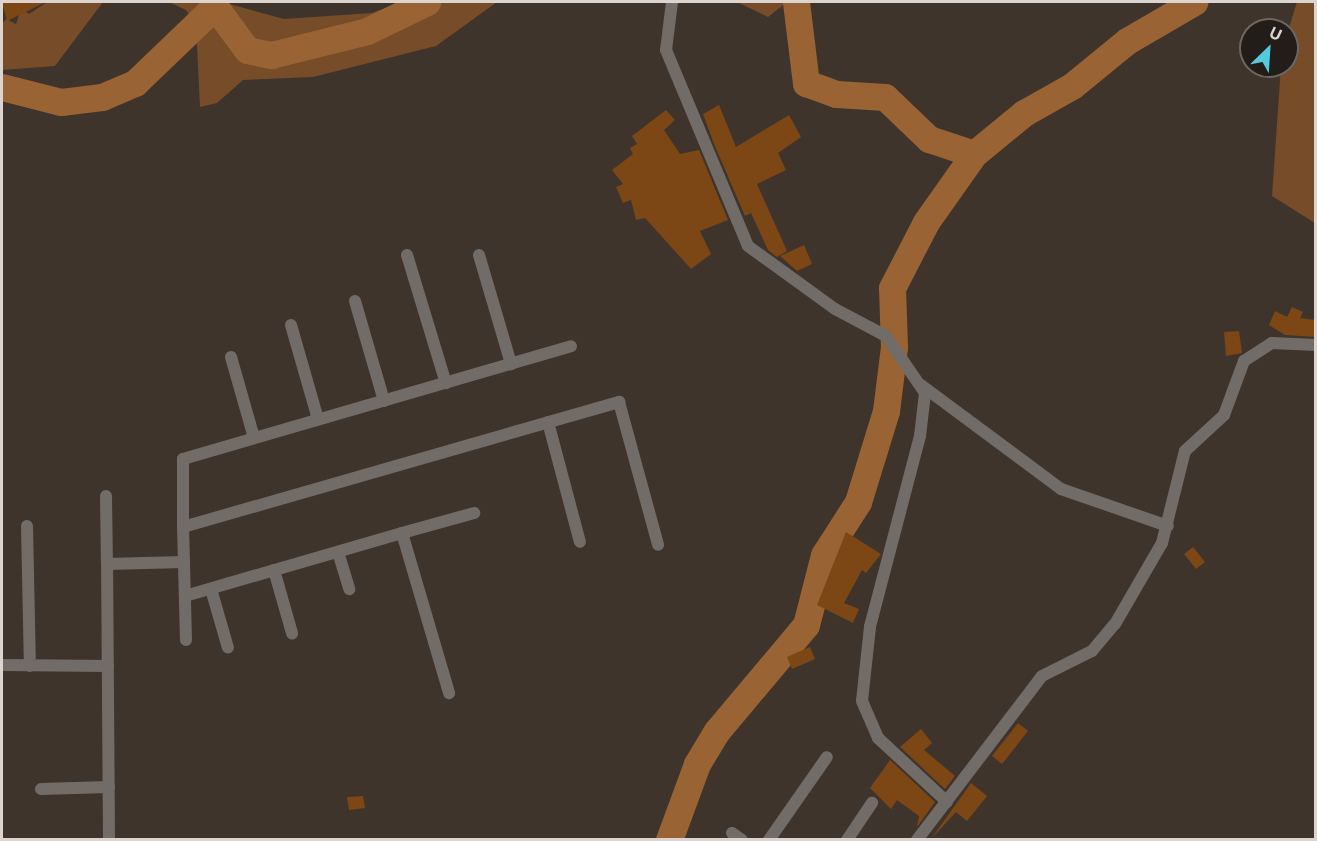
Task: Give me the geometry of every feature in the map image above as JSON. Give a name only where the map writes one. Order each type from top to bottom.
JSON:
[{"type":"street","points":[[672,2],[666,50],[748,246],[835,309],[889,338],[921,385],[1061,489],[1168,526]]},
{"type":"street","points":[[407,255],[446,383]]},
{"type":"street","points":[[479,255],[511,364]]},
{"type":"street","points":[[355,301],[384,401]]},
{"type":"street","points":[[291,325],[318,419]]},
{"type":"street","points":[[917,840],[1042,676],[1103,640],[1144,579],[1168,526],[1185,451],[1224,415],[1244,361],[1272,343],[1316,345]]},
{"type":"street","points":[[186,640],[183,459],[571,346]]},
{"type":"street","points":[[231,357],[254,438]]},
{"type":"street","points":[[921,385],[925,400],[920,436],[870,627],[862,701],[878,738],[947,802]]},
{"type":"street","points":[[183,527],[619,402],[658,545]]},
{"type":"street","points":[[548,422],[580,542]]},
{"type":"street","points":[[106,495],[109,840]]},
{"type":"street","points":[[185,596],[474,513]]},
{"type":"street","points":[[27,526],[30,666]]},
{"type":"street","points":[[402,533],[449,693]]},
{"type":"street","points":[[338,552],[349,589]]},
{"type":"street","points":[[107,564],[184,562]]},
{"type":"street","points":[[274,570],[292,633]]},
{"type":"street","points":[[211,589],[228,648]]},
{"type":"street","points":[[2,665],[108,666]]},
{"type":"street","points":[[770,840],[827,757]]},
{"type":"street","points":[[41,789],[109,787]]},
{"type":"street","points":[[847,840],[872,803]]},
{"type":"shaded area","points":[[47,2],[103,2],[55,66],[2,70],[2,24],[6,19],[16,24],[21,9],[29,14]]},
{"type":"shaded area","points":[[169,2],[222,2],[284,19],[372,13],[402,2],[497,2],[436,46],[313,77],[243,80],[217,103],[200,107],[196,25],[186,10]]},
{"type":"shaded area","points":[[737,2],[787,2],[768,17]]},
{"type":"shaded area","points":[[1297,2],[1315,2],[1315,223],[1272,196],[1280,78],[1299,78],[1299,18],[1292,18]]},
{"type":"building","points":[[2,2],[46,2],[7,21]]},
{"type":"building","points":[[719,105],[736,147],[789,115],[801,137],[778,153],[786,170],[757,184],[787,251],[777,257],[768,250],[751,213],[745,216],[714,144],[703,114]]},
{"type":"building","points":[[666,110],[675,120],[664,130],[680,154],[699,150],[728,220],[700,231],[711,254],[691,269],[645,218],[636,220],[631,200],[623,203],[616,187],[623,184],[612,170],[633,154],[630,148],[637,144],[632,136]]},
{"type":"building","points":[[804,245],[812,264],[797,271],[780,256]]},
{"type":"building","points":[[1292,307],[1303,312],[1300,318],[1316,320],[1316,337],[1285,335],[1269,325],[1275,311],[1287,317]]},
{"type":"building","points":[[1239,331],[1242,353],[1226,356],[1224,332]]},
{"type":"building","points":[[846,532],[881,554],[866,573],[862,570],[844,603],[859,609],[853,623],[817,605]]},
{"type":"building","points":[[1193,547],[1205,562],[1196,569],[1184,554]]},
{"type":"building","points":[[810,647],[815,659],[792,669],[787,657]]},
{"type":"building","points":[[1018,723],[1028,731],[1002,764],[992,756]]},
{"type":"building","points":[[921,729],[932,743],[924,750],[955,776],[945,789],[900,747]]},
{"type":"building","points":[[890,760],[935,802],[917,827],[919,816],[897,800],[891,809],[870,788]]},
{"type":"building","points":[[971,783],[987,796],[967,821],[956,812],[931,839]]},
{"type":"building","points":[[363,796],[365,808],[349,810],[347,797]]},
{"type":"waterway","points":[[2,87],[61,102],[102,97],[135,83],[208,13],[219,12],[247,50],[271,55],[367,31],[427,2]]},
{"type":"waterway","points":[[796,2],[806,83],[836,94],[885,97],[929,139],[974,154]]},
{"type":"waterway","points":[[669,840],[697,764],[717,731],[806,625],[824,555],[858,502],[886,411],[894,347],[892,288],[926,222],[974,154],[1024,113],[1072,86],[1127,41],[1194,2]]}]
